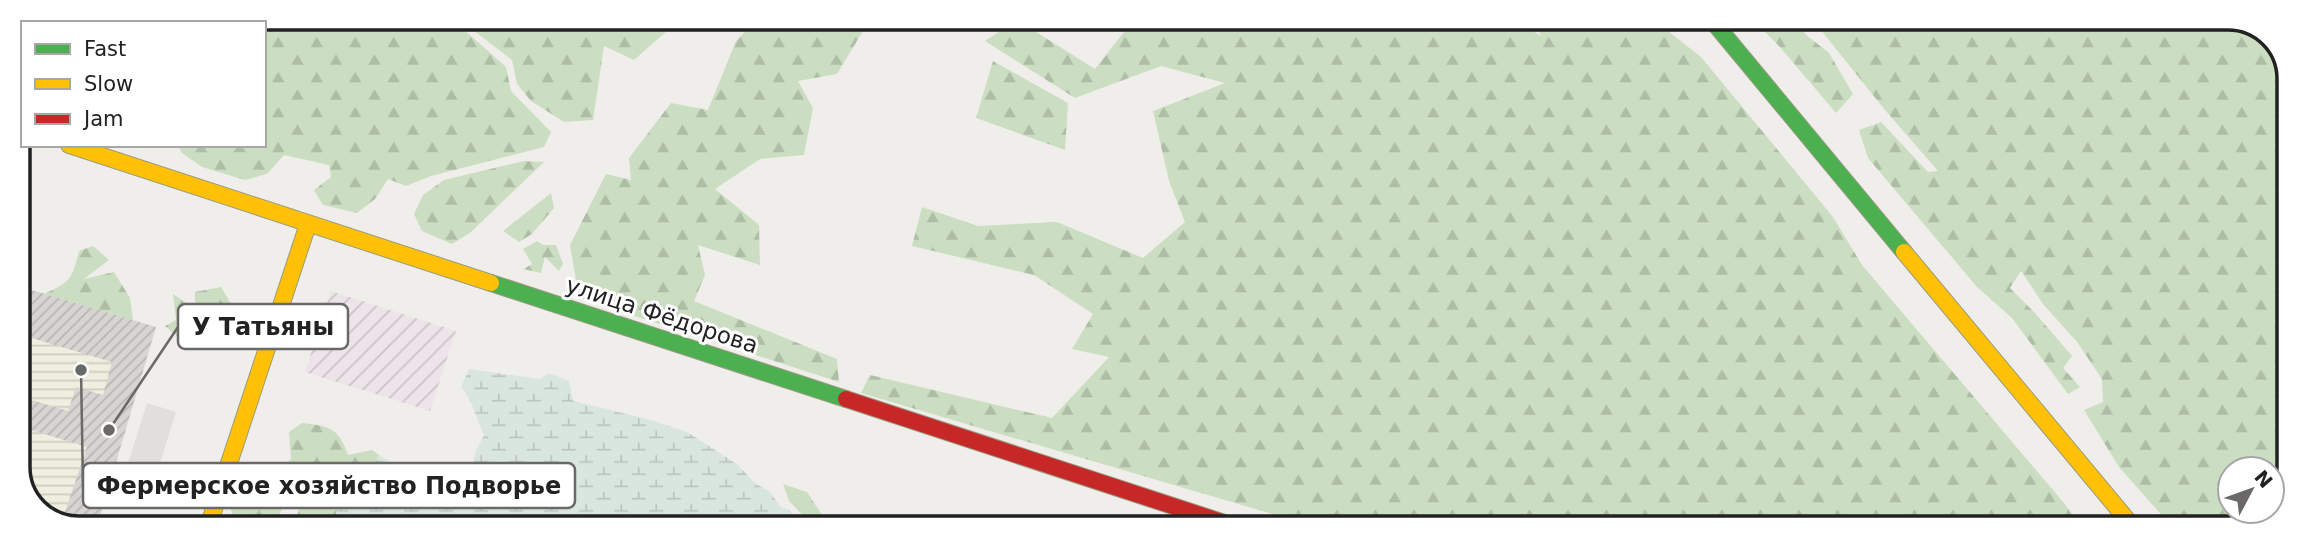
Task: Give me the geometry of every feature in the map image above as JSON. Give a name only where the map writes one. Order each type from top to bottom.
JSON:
[{"type":"street","points":[[1720,30],[2124,516]]},
{"type":"street","name":"улица Фёдорова","points":[[75,147],[1203,516]]},
{"type":"street","points":[[212,516],[308,224]]},
{"type":"shaded area","points":[[331,291],[456,331],[430,411],[305,372]]},
{"type":"shaded area","points":[[147,403],[176,412],[148,501],[119,492]]},
{"type":"green space","points":[[266,30],[464,30],[506,67],[511,91],[551,132],[544,147],[431,176],[406,186],[388,179],[375,199],[357,213],[323,205],[314,190],[331,177],[329,165],[284,155],[267,174],[245,180],[202,167],[182,153],[179,147],[266,147]]},
{"type":"green space","points":[[473,30],[668,30],[634,60],[604,46],[593,120],[564,122],[531,101],[517,84],[512,60]]},
{"type":"green space","points":[[747,30],[864,30],[837,74],[798,81],[813,108],[804,155],[760,159],[715,189],[759,225],[760,265],[698,245],[705,275],[694,301],[837,359],[839,382],[579,298],[570,245],[606,174],[631,180],[629,158],[671,103],[708,110],[736,41]]},
{"type":"green space","points":[[1002,30],[1033,30],[1095,69],[1126,30],[1531,30],[1541,36],[1538,30],[1668,30],[1701,57],[1833,217],[1862,265],[2073,516],[1279,516],[861,393],[870,375],[1052,418],[1109,357],[1072,349],[1093,314],[1034,275],[912,246],[922,207],[978,226],[1057,222],[1143,258],[1185,222],[1169,181],[1153,111],[1225,83],[1161,66],[1075,98],[985,41]]},
{"type":"green space","points":[[1763,30],[1803,30],[1829,53],[1853,94],[1836,113]]},
{"type":"green space","points":[[1821,30],[2229,30],[2253,36],[2265,46],[2274,60],[2277,75],[2277,455],[2216,455],[2216,516],[2162,516],[2119,467],[2084,410],[2103,402],[2102,379],[2077,342],[2043,304],[2021,271],[2010,288],[2072,356],[2063,368],[2080,387],[2068,394],[2012,318],[1977,287],[1868,158],[1859,130],[1881,122],[1928,172],[1938,171]]},
{"type":"green space","points":[[993,61],[1068,103],[1065,150],[976,118]]},
{"type":"green space","points":[[524,161],[544,162],[471,232],[452,244],[422,231],[414,214],[423,195],[444,180]]},
{"type":"green space","points":[[551,193],[554,208],[532,234],[519,242],[503,231]]},
{"type":"green space","points":[[537,241],[543,245],[556,245],[563,264],[559,271],[545,257],[541,273],[523,269],[532,264],[523,249]]},
{"type":"green space","points":[[93,246],[109,260],[84,279],[114,272],[130,298],[133,320],[44,294],[69,278],[79,251]]},
{"type":"green space","points":[[221,287],[230,302],[209,328],[191,329],[187,345],[165,326],[176,320],[173,294],[195,309],[195,292]]},
{"type":"green space","points":[[30,290],[156,327],[100,516],[69,515],[54,510],[38,495],[30,471]]},
{"type":"green space","points":[[469,369],[540,379],[549,373],[569,381],[573,401],[651,420],[687,432],[737,464],[755,483],[770,492],[781,507],[794,516],[336,516],[341,492],[371,473],[379,455],[405,473],[426,472],[442,485],[460,485],[472,472],[475,453],[484,435],[461,387]]},
{"type":"green space","points":[[302,423],[319,425],[336,433],[348,455],[372,450],[379,455],[371,473],[341,492],[336,516],[297,516],[300,506],[298,493],[284,506],[278,516],[234,516],[230,508],[251,507],[256,494],[269,493],[274,476],[291,459],[289,432]]},
{"type":"green space","points":[[783,484],[807,492],[823,516],[804,516],[789,501]]},
{"type":"building","points":[[30,290],[156,327],[100,516],[64,514],[87,447],[30,430],[30,400],[68,411],[76,387],[103,395],[112,362],[30,338]]},
{"type":"traffic: fast","points":[[1720,30],[1904,252]]},
{"type":"traffic: fast","points":[[491,283],[846,399]]},
{"type":"traffic: slow","points":[[75,147],[491,283]]},
{"type":"traffic: slow","points":[[212,516],[308,224]]},
{"type":"traffic: slow","points":[[1904,252],[2124,516]]},
{"type":"traffic: jam","points":[[846,399],[1203,516]]},
{"type":"place","name":"Фермерское хозяйство Подворье","points":[[81,370]]},
{"type":"place","name":"У Татьяны","points":[[109,430]]}]
